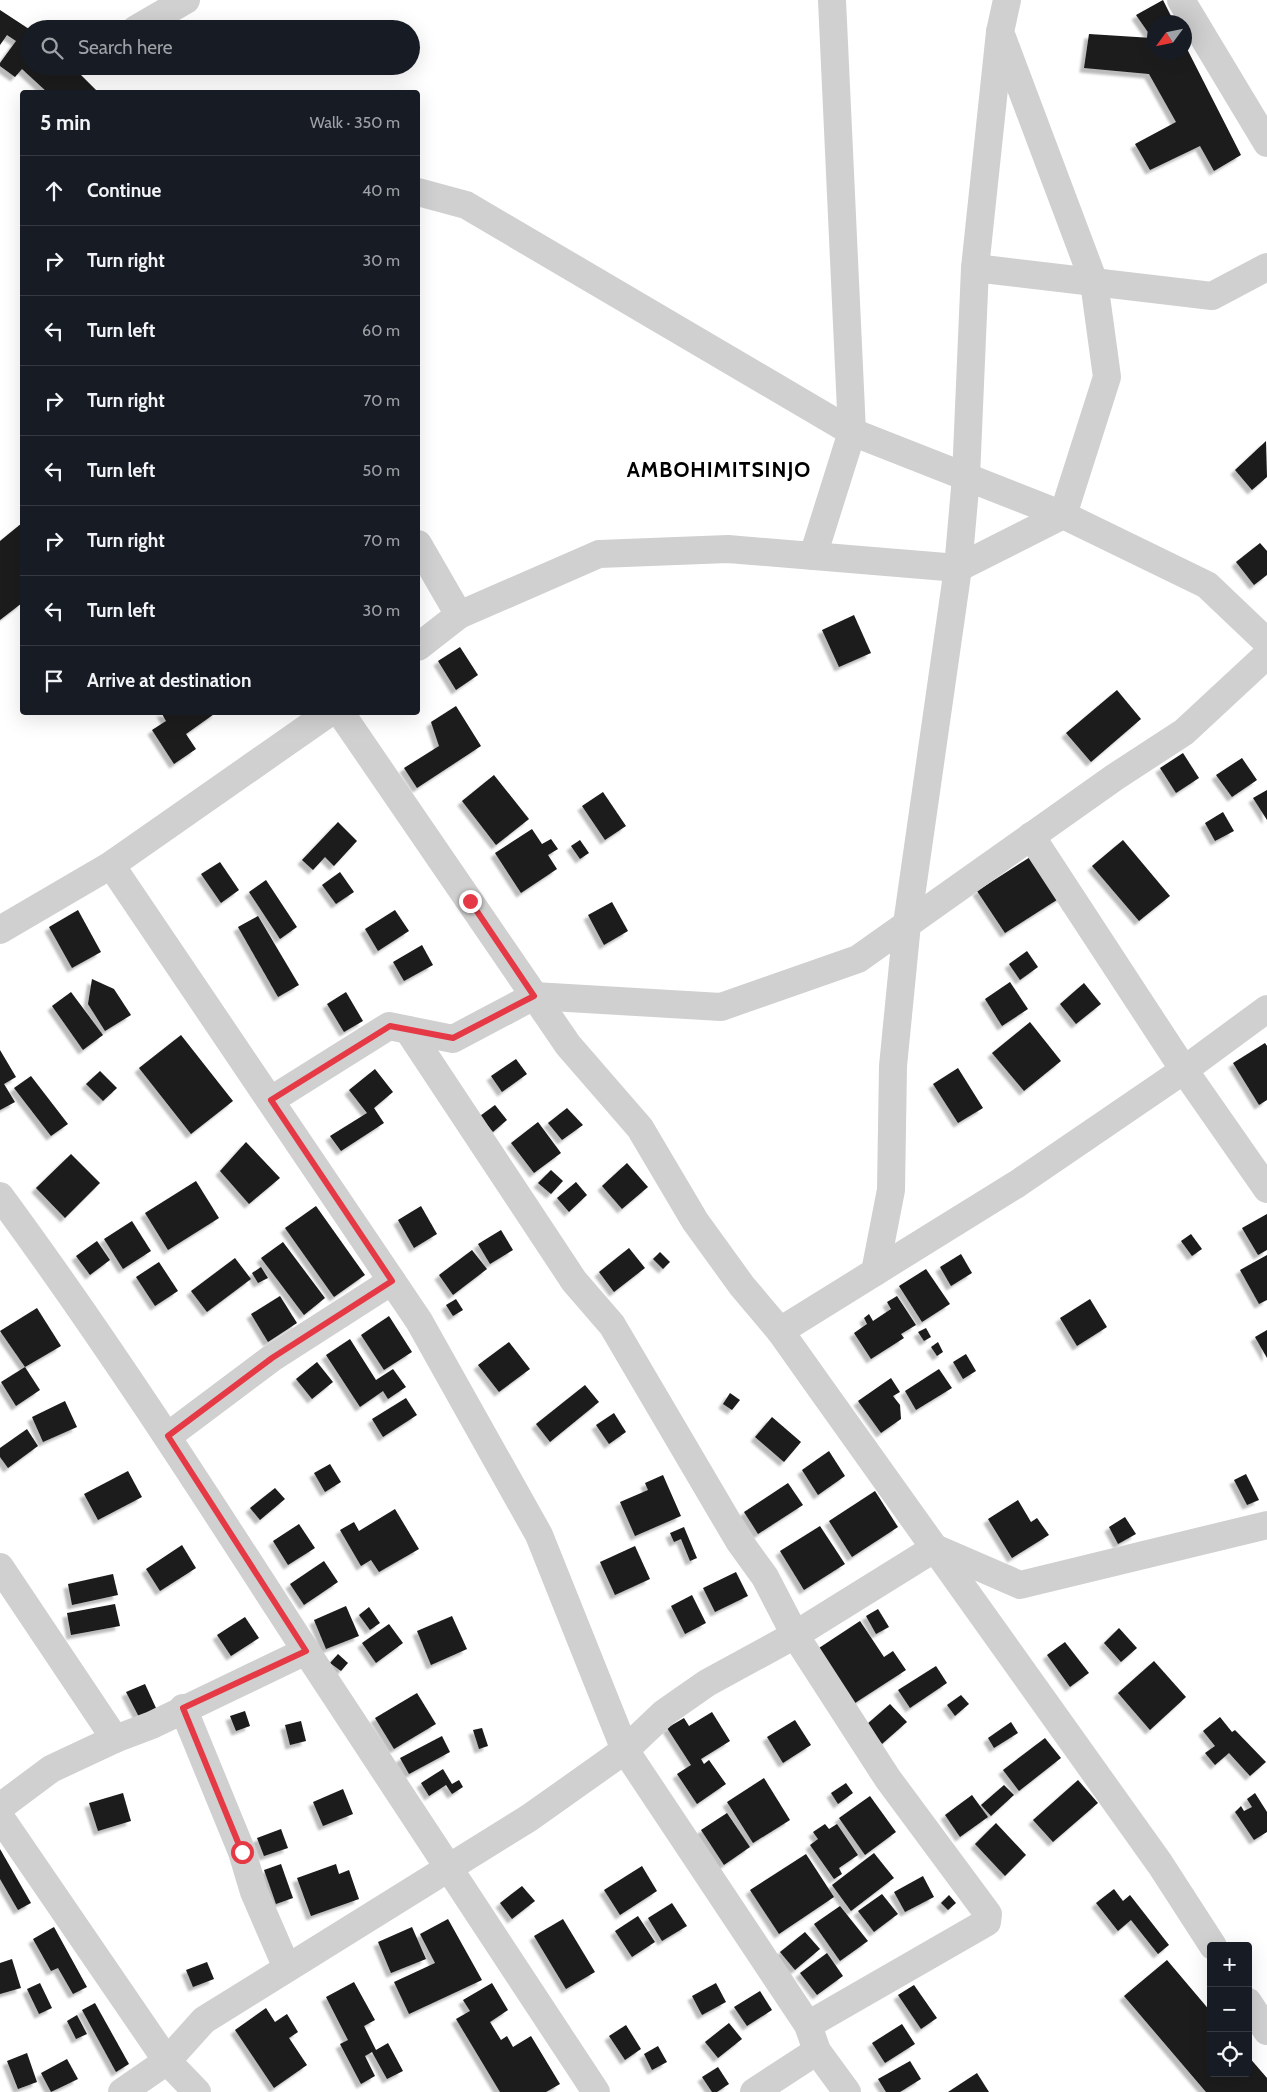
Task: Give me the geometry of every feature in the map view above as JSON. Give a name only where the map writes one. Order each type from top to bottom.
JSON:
[{"type":"street","points":[[152,20],[186,0]]},
{"type":"street","points":[[813,556],[852,432],[832,0]]},
{"type":"street","points":[[875,1272],[890,1190],[893,1066],[907,924],[958,568],[966,477],[975,268],[1000,32],[1007,0]]},
{"type":"street","points":[[1181,0],[1267,143]]},
{"type":"street","points":[[420,645],[459,615],[599,554],[728,549],[958,568],[1063,515],[1107,377],[1094,282],[1000,32]]},
{"type":"street","points":[[420,193],[466,205],[852,432],[1063,515],[1207,584],[1267,642]]},
{"type":"street","points":[[975,268],[1212,296],[1267,267]]},
{"type":"street","points":[[420,547],[459,615]]},
{"type":"street","points":[[271,1100],[390,1026],[453,1038],[534,996],[721,1006],[858,959],[1115,777],[1184,732],[1267,655]]},
{"type":"street","points":[[0,930],[111,864],[326,715]]},
{"type":"street","points":[[342,715],[568,1045],[640,1128],[695,1221],[742,1286],[780,1331],[1160,1864],[1210,1942]]},
{"type":"street","points":[[1031,836],[1184,1070],[1267,1189]]},
{"type":"street","points":[[111,864],[419,1322],[539,1535],[625,1750],[808,2025],[818,2051],[847,2092]]},
{"type":"street","points":[[780,1331],[1017,1184],[1184,1070],[1267,1009]]},
{"type":"street","points":[[408,1030],[574,1281],[612,1325],[739,1541],[764,1577],[795,1635],[888,1779],[988,1914],[987,1922],[808,2025]]},
{"type":"street","points":[[0,1196],[168,1436],[448,1869],[596,2092]]},
{"type":"street","points":[[168,1436],[272,1358],[392,1281]]},
{"type":"street","points":[[935,1548],[1020,1585],[1267,1525]]},
{"type":"street","points":[[122,2092],[167,2061],[204,2020],[529,1818],[625,1750],[664,1713],[706,1683],[795,1635],[935,1548]]},
{"type":"street","points":[[0,1567],[115,1739]]},
{"type":"street","points":[[0,1807],[51,1769],[115,1739],[152,1725],[183,1708],[306,1651]]},
{"type":"street","points":[[183,1708],[242,1852],[254,1892],[287,1968]]},
{"type":"street","points":[[0,1817],[167,2061],[197,2092]]},
{"type":"street","points":[[1252,2008],[1267,2031]]},
{"type":"street","points":[[754,2092],[818,2051]]},
{"type":"building","points":[[1163,0],[1170,15],[1147,15],[1147,31],[1136,15]]},
{"type":"building","points":[[0,10],[20,23],[20,71],[15,77],[0,66],[0,63],[16,41],[7,35],[0,45]]},
{"type":"building","points":[[1089,34],[1147,38],[1147,60],[1192,59],[1241,155],[1214,171],[1200,146],[1150,170],[1135,144],[1176,122],[1149,74],[1084,68]]},
{"type":"building","points":[[29,75],[81,75],[96,90],[45,90]]},
{"type":"building","points":[[1266,441],[1267,477],[1252,490],[1235,470]]},
{"type":"building","points":[[20,525],[20,605],[0,620],[0,541]]},
{"type":"building","points":[[1260,543],[1267,551],[1267,575],[1254,585],[1236,562]]},
{"type":"building","points":[[854,615],[871,653],[839,667],[822,630]]},
{"type":"building","points":[[460,647],[478,675],[456,690],[438,661]]},
{"type":"building","points":[[1117,690],[1141,719],[1091,762],[1066,733]]},
{"type":"building","points":[[456,706],[481,746],[417,788],[404,768],[439,746],[431,722]]},
{"type":"building","points":[[163,715],[213,715],[186,734],[196,749],[174,764],[152,730],[166,721]]},
{"type":"building","points":[[1183,753],[1199,778],[1176,793],[1160,768]]},
{"type":"building","points":[[1242,758],[1257,780],[1232,797],[1216,775]]},
{"type":"building","points":[[494,775],[529,819],[496,845],[462,801]]},
{"type":"building","points":[[1267,790],[1267,820],[1253,798]]},
{"type":"building","points":[[603,792],[626,826],[605,840],[582,806]]},
{"type":"building","points":[[1223,812],[1234,831],[1215,841],[1205,823]]},
{"type":"building","points":[[338,822],[357,841],[334,866],[325,857],[313,870],[302,860]]},
{"type":"building","points":[[532,829],[542,844],[551,839],[558,849],[548,855],[557,869],[521,893],[495,853]]},
{"type":"building","points":[[580,840],[589,853],[580,859],[571,846]]},
{"type":"building","points":[[1123,840],[1170,896],[1139,921],[1092,866]]},
{"type":"building","points":[[1035,854],[1063,896],[1005,933],[977,891]]},
{"type":"building","points":[[220,862],[239,890],[221,903],[201,874]]},
{"type":"building","points":[[340,872],[354,892],[336,904],[322,885]]},
{"type":"building","points":[[266,880],[297,927],[280,939],[249,892]]},
{"type":"building","points":[[612,902],[628,931],[604,945],[588,915]]},
{"type":"building","points":[[78,910],[101,952],[72,968],[49,927]]},
{"type":"building","points":[[395,910],[409,931],[378,951],[365,929]]},
{"type":"building","points":[[258,916],[299,985],[278,997],[238,927]]},
{"type":"building","points":[[422,945],[433,965],[404,981],[393,962]]},
{"type":"building","points":[[1027,951],[1038,967],[1020,980],[1009,964]]},
{"type":"building","points":[[92,979],[114,989],[131,1015],[105,1031],[88,1004]]},
{"type":"building","points":[[1010,982],[1028,1009],[1002,1026],[985,999]]},
{"type":"building","points":[[1084,983],[1101,1004],[1076,1024],[1060,1004]]},
{"type":"building","points":[[71,992],[103,1035],[83,1050],[52,1006]]},
{"type":"building","points":[[346,992],[363,1021],[344,1032],[327,1004]]},
{"type":"building","points":[[1030,1022],[1061,1061],[1024,1091],[992,1053]]},
{"type":"building","points":[[181,1035],[233,1101],[191,1134],[139,1068]]},
{"type":"building","points":[[1265,1043],[1267,1046],[1267,1100],[1259,1105],[1233,1063]]},
{"type":"building","points":[[0,1050],[16,1077],[4,1084],[15,1102],[0,1110]]},
{"type":"building","points":[[516,1059],[527,1074],[502,1092],[491,1076]]},
{"type":"building","points":[[958,1068],[983,1108],[958,1123],[933,1084]]},
{"type":"building","points":[[375,1069],[393,1092],[374,1108],[384,1123],[341,1151],[330,1136],[367,1113],[349,1090]]},
{"type":"building","points":[[100,1071],[117,1088],[103,1101],[86,1084]]},
{"type":"building","points":[[31,1076],[68,1124],[51,1136],[14,1088]]},
{"type":"building","points":[[495,1105],[507,1120],[493,1132],[480,1116]]},
{"type":"building","points":[[567,1108],[583,1125],[562,1140],[548,1123]]},
{"type":"building","points":[[538,1122],[561,1153],[534,1173],[511,1143]]},
{"type":"building","points":[[246,1142],[280,1178],[249,1204],[220,1171]]},
{"type":"building","points":[[71,1154],[100,1183],[65,1218],[36,1188]]},
{"type":"building","points":[[627,1163],[648,1187],[622,1209],[602,1186]]},
{"type":"building","points":[[551,1170],[563,1181],[551,1194],[538,1183]]},
{"type":"building","points":[[196,1181],[219,1218],[168,1250],[145,1213]]},
{"type":"building","points":[[576,1182],[587,1195],[569,1212],[557,1198]]},
{"type":"building","points":[[316,1206],[365,1275],[334,1297],[285,1228]]},
{"type":"building","points":[[421,1206],[437,1234],[414,1248],[398,1220]]},
{"type":"building","points":[[1267,1214],[1267,1250],[1258,1255],[1242,1228]]},
{"type":"building","points":[[132,1221],[151,1251],[123,1269],[104,1239]]},
{"type":"building","points":[[501,1230],[513,1250],[490,1264],[478,1244]]},
{"type":"building","points":[[1191,1234],[1202,1249],[1192,1256],[1181,1241]]},
{"type":"building","points":[[97,1241],[110,1260],[90,1275],[76,1256]]},
{"type":"building","points":[[283,1242],[325,1298],[304,1315],[261,1258]]},
{"type":"building","points":[[629,1248],[645,1268],[614,1292],[599,1272]]},
{"type":"building","points":[[472,1250],[487,1269],[453,1295],[439,1275]]},
{"type":"building","points":[[660,1252],[670,1262],[663,1269],[653,1259]]},
{"type":"building","points":[[961,1254],[972,1273],[951,1286],[940,1267]]},
{"type":"building","points":[[1267,1255],[1267,1300],[1259,1304],[1240,1270]]},
{"type":"building","points":[[235,1258],[251,1279],[207,1312],[191,1291]]},
{"type":"building","points":[[159,1262],[178,1291],[155,1306],[136,1277]]},
{"type":"building","points":[[261,1267],[268,1278],[258,1283],[252,1273]]},
{"type":"building","points":[[926,1269],[950,1304],[922,1322],[899,1286]]},
{"type":"building","points":[[280,1296],[297,1323],[268,1342],[251,1314]]},
{"type":"building","points":[[897,1296],[916,1325],[901,1334],[904,1338],[871,1359],[854,1333],[867,1324],[864,1318],[869,1314],[873,1321],[891,1309],[887,1302]]},
{"type":"building","points":[[456,1299],[463,1310],[453,1316],[446,1305]]},
{"type":"building","points":[[1090,1299],[1107,1327],[1077,1346],[1060,1318]]},
{"type":"building","points":[[37,1308],[61,1346],[25,1367],[0,1331]]},
{"type":"building","points":[[389,1316],[412,1352],[384,1370],[361,1335]]},
{"type":"building","points":[[926,1328],[931,1337],[924,1341],[918,1332]]},
{"type":"building","points":[[1267,1330],[1267,1358],[1255,1337]]},
{"type":"building","points":[[350,1339],[376,1380],[393,1369],[406,1387],[388,1399],[383,1391],[360,1407],[326,1355]]},
{"type":"building","points":[[509,1342],[530,1369],[499,1392],[478,1365]]},
{"type":"building","points":[[938,1342],[943,1352],[937,1356],[931,1347]]},
{"type":"building","points":[[966,1354],[976,1371],[963,1379],[953,1362]]},
{"type":"building","points":[[317,1362],[333,1382],[312,1399],[296,1379]]},
{"type":"building","points":[[25,1367],[40,1390],[16,1406],[1,1382]]},
{"type":"building","points":[[939,1369],[952,1388],[916,1410],[905,1391]]},
{"type":"building","points":[[891,1378],[900,1392],[893,1396],[900,1405],[901,1419],[881,1433],[858,1401]]},
{"type":"building","points":[[585,1385],[599,1402],[550,1442],[536,1424]]},
{"type":"building","points":[[730,1393],[740,1400],[732,1410],[723,1404]]},
{"type":"building","points":[[406,1398],[417,1415],[383,1437],[372,1419]]},
{"type":"building","points":[[65,1401],[77,1427],[43,1442],[32,1417]]},
{"type":"building","points":[[614,1413],[626,1432],[609,1444],[596,1425]]},
{"type":"building","points":[[772,1417],[801,1442],[784,1462],[755,1437]]},
{"type":"building","points":[[27,1429],[38,1446],[8,1468],[0,1457],[0,1448]]},
{"type":"building","points":[[829,1451],[845,1476],[818,1495],[802,1470]]},
{"type":"building","points":[[330,1464],[341,1482],[325,1492],[314,1473]]},
{"type":"building","points":[[128,1471],[142,1497],[98,1520],[84,1494]]},
{"type":"building","points":[[1246,1474],[1259,1500],[1247,1505],[1234,1480]]},
{"type":"building","points":[[663,1475],[681,1516],[635,1536],[620,1502],[648,1490],[645,1483]]},
{"type":"building","points":[[788,1483],[803,1505],[758,1534],[744,1512]]},
{"type":"building","points":[[275,1488],[285,1499],[260,1520],[250,1508]]},
{"type":"building","points":[[875,1491],[898,1527],[852,1557],[829,1521]]},
{"type":"building","points":[[1018,1500],[1031,1522],[1037,1518],[1049,1535],[1012,1558],[988,1519]]},
{"type":"building","points":[[395,1509],[419,1549],[379,1572],[371,1560],[361,1566],[340,1530],[354,1522],[359,1531]]},
{"type":"building","points":[[1125,1517],[1136,1534],[1118,1544],[1109,1527]]},
{"type":"building","points":[[299,1524],[315,1548],[288,1565],[273,1541]]},
{"type":"building","points":[[820,1526],[845,1564],[804,1590],[780,1551]]},
{"type":"building","points":[[684,1527],[697,1558],[690,1561],[681,1539],[674,1542],[670,1533]]},
{"type":"building","points":[[182,1545],[196,1568],[160,1591],[146,1569]]},
{"type":"building","points":[[635,1546],[650,1579],[615,1595],[600,1562]]},
{"type":"building","points":[[324,1561],[338,1582],[304,1605],[290,1584]]},
{"type":"building","points":[[736,1572],[748,1596],[715,1612],[703,1588]]},
{"type":"building","points":[[113,1574],[118,1595],[72,1605],[68,1584]]},
{"type":"building","points":[[692,1595],[706,1623],[685,1634],[671,1606]]},
{"type":"building","points":[[115,1604],[120,1626],[71,1635],[67,1613]]},
{"type":"building","points":[[346,1606],[359,1636],[326,1649],[314,1620]]},
{"type":"building","points":[[369,1607],[380,1623],[370,1630],[359,1615]]},
{"type":"building","points":[[878,1609],[889,1627],[876,1634],[866,1616]]},
{"type":"building","points":[[452,1616],[467,1649],[431,1665],[417,1631]]},
{"type":"building","points":[[245,1617],[259,1638],[231,1656],[217,1635]]},
{"type":"building","points":[[860,1621],[884,1657],[893,1651],[906,1670],[855,1703],[819,1648]]},
{"type":"building","points":[[389,1624],[403,1643],[376,1663],[362,1643]]},
{"type":"building","points":[[1119,1628],[1137,1648],[1121,1662],[1104,1643]]},
{"type":"building","points":[[1065,1642],[1089,1673],[1070,1687],[1047,1655]]},
{"type":"building","points":[[338,1654],[348,1663],[341,1671],[330,1663]]},
{"type":"building","points":[[1154,1661],[1186,1697],[1150,1730],[1118,1693]]},
{"type":"building","points":[[936,1666],[947,1683],[910,1708],[898,1690]]},
{"type":"building","points":[[145,1684],[156,1708],[139,1717],[126,1692]]},
{"type":"building","points":[[417,1693],[436,1724],[394,1749],[375,1718]]},
{"type":"building","points":[[961,1695],[969,1704],[955,1716],[947,1705]]},
{"type":"building","points":[[890,1704],[907,1722],[882,1744],[866,1725]]},
{"type":"building","points":[[245,1711],[250,1726],[236,1731],[230,1716]]},
{"type":"building","points":[[712,1712],[730,1741],[701,1759],[704,1764],[709,1760],[726,1784],[697,1804],[677,1774],[691,1765],[667,1728],[684,1718],[689,1726]]},
{"type":"building","points":[[1220,1717],[1232,1732],[1235,1730],[1266,1762],[1250,1776],[1229,1753],[1215,1765],[1205,1753],[1215,1746],[1203,1731]]},
{"type":"building","points":[[795,1720],[811,1745],[783,1763],[767,1737]]},
{"type":"building","points":[[301,1721],[306,1741],[290,1745],[285,1725]]},
{"type":"building","points":[[1011,1722],[1018,1733],[994,1748],[988,1738]]},
{"type":"building","points":[[482,1728],[488,1746],[479,1749],[473,1730]]},
{"type":"building","points":[[442,1736],[450,1752],[409,1774],[400,1758]]},
{"type":"building","points":[[1045,1738],[1061,1758],[1019,1791],[1003,1770]]},
{"type":"building","points":[[443,1769],[452,1784],[459,1780],[463,1787],[452,1794],[446,1785],[429,1796],[421,1783]]},
{"type":"building","points":[[764,1778],[790,1820],[753,1843],[727,1802]]},
{"type":"building","points":[[1078,1780],[1098,1803],[1053,1842],[1033,1820]]},
{"type":"building","points":[[846,1783],[853,1793],[838,1804],[831,1793]]},
{"type":"building","points":[[1004,1785],[1014,1795],[991,1816],[981,1805]]},
{"type":"building","points":[[343,1789],[353,1814],[323,1826],[313,1802]]},
{"type":"building","points":[[123,1793],[131,1821],[98,1831],[89,1803]]},
{"type":"building","points":[[1255,1793],[1267,1812],[1267,1832],[1254,1840],[1235,1812],[1241,1806],[1244,1811],[1252,1807],[1247,1799]]},
{"type":"building","points":[[972,1795],[988,1817],[960,1837],[945,1815]]},
{"type":"building","points":[[870,1796],[896,1832],[865,1855],[839,1818]]},
{"type":"building","points":[[727,1813],[750,1847],[724,1865],[701,1830]]},
{"type":"building","points":[[996,1823],[1026,1855],[1005,1876],[975,1844]]},
{"type":"building","points":[[825,1824],[829,1829],[837,1824],[858,1855],[839,1868],[842,1874],[834,1879],[810,1845],[818,1839],[813,1832]]},
{"type":"building","points":[[281,1829],[288,1848],[264,1856],[257,1838]]},
{"type":"building","points":[[0,1849],[31,1903],[18,1910],[0,1879]]},
{"type":"building","points":[[874,1853],[894,1878],[851,1911],[832,1885]]},
{"type":"building","points":[[806,1854],[834,1897],[779,1934],[750,1890]]},
{"type":"building","points":[[281,1864],[293,1898],[276,1904],[264,1870]]},
{"type":"building","points":[[336,1864],[339,1874],[349,1870],[359,1899],[311,1916],[297,1878]]},
{"type":"building","points":[[642,1866],[657,1891],[620,1915],[604,1890]]},
{"type":"building","points":[[923,1876],[934,1897],[905,1912],[894,1892]]},
{"type":"building","points":[[522,1886],[535,1901],[512,1919],[500,1903]]},
{"type":"building","points":[[1114,1889],[1123,1901],[1130,1895],[1169,1945],[1158,1954],[1131,1920],[1118,1931],[1096,1903]]},
{"type":"building","points":[[882,1894],[898,1914],[874,1932],[858,1911]]},
{"type":"building","points":[[949,1895],[956,1903],[948,1910],[941,1903]]},
{"type":"building","points":[[672,1903],[687,1926],[662,1941],[648,1918]]},
{"type":"building","points":[[840,1906],[868,1941],[840,1961],[814,1924]]},
{"type":"building","points":[[638,1916],[655,1942],[632,1957],[615,1931]]},
{"type":"building","points":[[448,1919],[482,1980],[409,2014],[394,1982],[435,1963],[420,1934]]},
{"type":"building","points":[[563,1919],[595,1972],[566,1989],[534,1936]]},
{"type":"building","points":[[54,1927],[87,1987],[73,1994],[58,1968],[51,1971],[33,1939]]},
{"type":"building","points":[[412,1927],[426,1959],[391,1973],[378,1942]]},
{"type":"building","points":[[805,1932],[820,1949],[795,1970],[780,1952]]},
{"type":"building","points":[[827,1953],[843,1976],[817,1995],[800,1973]]},
{"type":"building","points":[[12,1959],[21,1988],[0,1994],[0,1963]]},
{"type":"building","points":[[1167,1960],[1207,2007],[1207,2077],[1252,2077],[1252,2061],[1267,2078],[1267,2092],[1206,2092],[1124,1996]]},
{"type":"building","points":[[207,1962],[214,1979],[193,1987],[186,1970]]},
{"type":"building","points":[[354,1982],[375,2020],[364,2026],[376,2050],[388,2043],[403,2071],[387,2079],[372,2052],[365,2056],[375,2076],[361,2084],[340,2044],[348,2040],[326,1997]]},
{"type":"building","points":[[40,1983],[52,2008],[39,2014],[27,1989]]},
{"type":"building","points":[[492,1983],[508,2010],[490,2022],[501,2040],[507,2036],[513,2047],[531,2036],[560,2084],[546,2092],[500,2092],[456,2019],[470,2011],[463,2000]]},
{"type":"building","points":[[716,1983],[726,2002],[702,2015],[692,1996]]},
{"type":"building","points":[[914,1985],[937,2018],[921,2029],[898,1995]]},
{"type":"building","points":[[760,1991],[772,2010],[747,2026],[734,2007]]},
{"type":"building","points":[[95,2003],[129,2064],[116,2072],[82,2010]]},
{"type":"building","points":[[266,2008],[275,2022],[287,2014],[298,2032],[289,2038],[307,2065],[274,2088],[235,2030]]},
{"type":"building","points":[[77,2015],[87,2034],[76,2039],[67,2021]]},
{"type":"building","points":[[729,2023],[742,2039],[718,2058],[705,2042]]},
{"type":"building","points":[[902,2024],[915,2044],[885,2063],[872,2043]]},
{"type":"building","points":[[626,2025],[641,2049],[625,2060],[609,2036]]},
{"type":"building","points":[[658,2046],[667,2062],[652,2070],[644,2054]]},
{"type":"building","points":[[27,2053],[37,2082],[18,2089],[7,2061]]},
{"type":"building","points":[[67,2059],[78,2079],[51,2092],[41,2073]]},
{"type":"building","points":[[910,2061],[921,2079],[900,2092],[886,2092],[878,2079]]},
{"type":"building","points":[[718,2067],[729,2084],[717,2092],[712,2092],[702,2077]]},
{"type":"building","points":[[977,2073],[989,2092],[948,2092]]},
{"type":"district","name":"AMBOHIMITSINJO","points":[[719,469]]},
{"type":"route","points":[[242,1852],[183,1708],[306,1651],[168,1436],[272,1358],[392,1281],[271,1100],[390,1026],[453,1038],[534,996],[470,901]]}]
